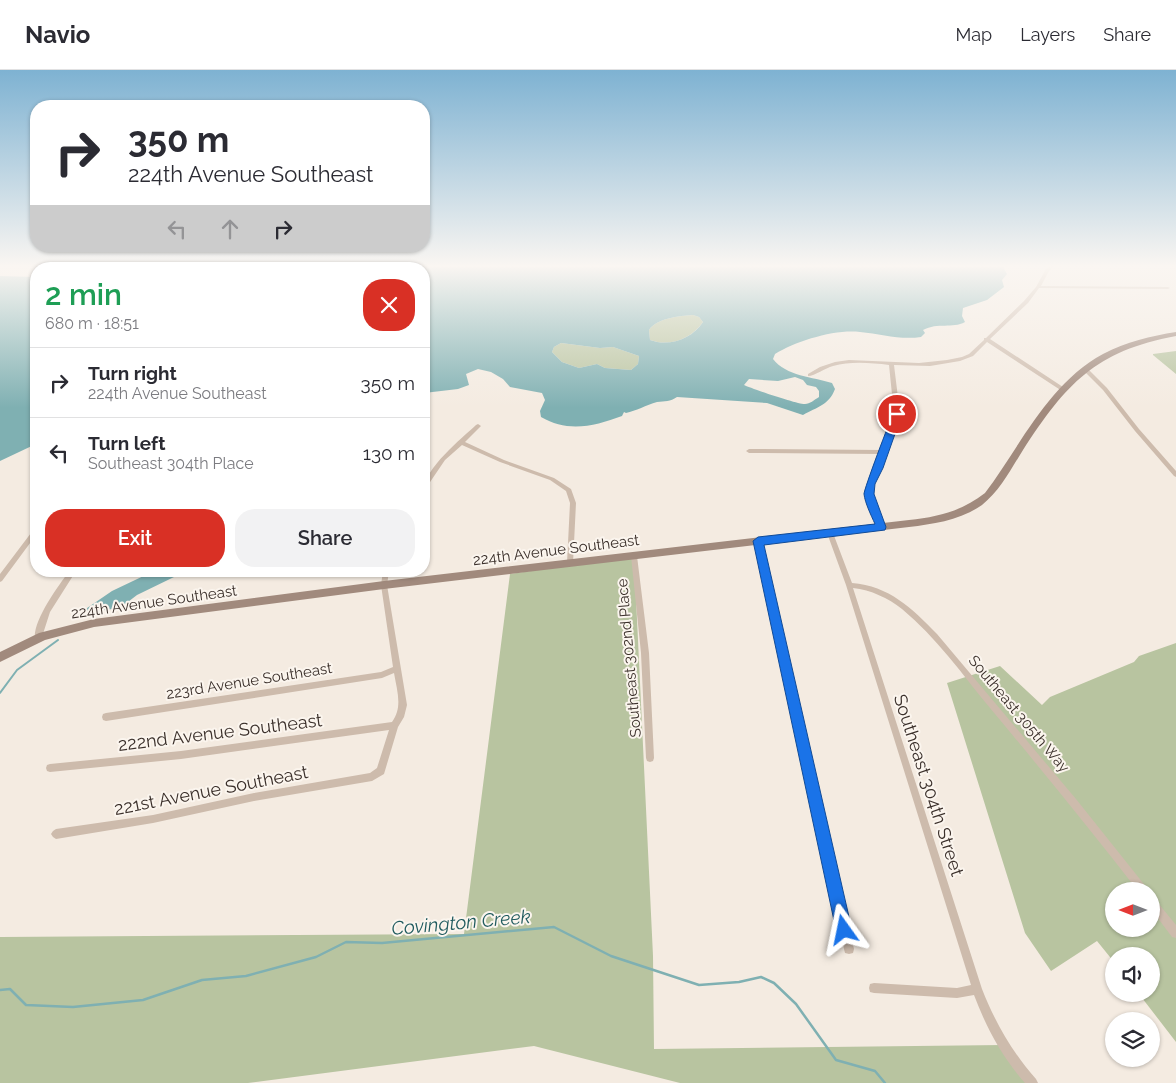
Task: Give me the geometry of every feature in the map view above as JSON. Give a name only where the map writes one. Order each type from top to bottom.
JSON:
[{"type":"street","points":[[810,375],[822,368],[844,363],[864,361],[918,366],[964,358],[971,355],[1014,314]]},
{"type":"street","name":"224th Avenue Southeast","points":[[0,657],[38,638],[94,623],[384,585],[945,518],[962,513],[979,503],[1000,480],[1045,414],[1064,390],[1085,369],[1126,347],[1176,334]]},
{"type":"street","points":[[986,339],[1064,390]]},
{"type":"street","points":[[881,527],[869,494],[870,484],[884,452],[897,414],[891,363]]},
{"type":"street","points":[[1085,369],[1105,388],[1137,430],[1176,474]]},
{"type":"street","points":[[430,479],[443,459],[478,426]]},
{"type":"street","points":[[461,442],[502,461],[552,479],[569,490],[573,503],[570,563]]},
{"type":"street","points":[[749,451],[884,452]]},
{"type":"street","name":"Southeast 304th Street","points":[[830,533],[849,585],[976,989],[985,1012],[1003,1045],[1032,1083]]},
{"type":"street","points":[[0,579],[30,539]]},
{"type":"street","points":[[758,541],[848,950]]},
{"type":"street","name":"Southeast 302nd Place","points":[[634,556],[645,654],[650,758]]},
{"type":"street","points":[[38,638],[40,622],[68,577]]},
{"type":"street","points":[[385,577],[384,585],[402,705],[400,717],[394,725]]},
{"type":"street","name":"Southeast 305th Way","points":[[849,585],[862,586],[881,592],[909,611],[951,656],[1085,815],[1137,882]]},
{"type":"street","name":"223rd Avenue Southeast","points":[[106,717],[382,675],[396,669]]},
{"type":"street","name":"222nd Avenue Southeast","points":[[50,768],[181,755],[394,725]]},
{"type":"street","name":"221st Avenue Southeast","points":[[56,834],[153,819],[248,798],[372,777],[381,771],[394,725]]},
{"type":"street","points":[[1160,913],[1176,933]]},
{"type":"street","points":[[874,988],[957,993],[976,989]]},
{"type":"green space","points":[[693,315],[699,317],[703,322],[686,337],[665,343],[650,340],[649,330],[657,323],[669,318]]},
{"type":"green space","points":[[561,343],[600,348],[613,347],[639,356],[638,364],[631,370],[605,368],[597,364],[579,368],[562,362],[552,352],[554,347]]},
{"type":"green space","points":[[1176,351],[1176,374],[1153,355],[1153,354]]},
{"type":"green space","points":[[634,556],[653,956],[654,1049],[1003,1045],[1032,1083],[680,1083],[534,1046],[248,1083],[0,1083],[0,937],[464,934],[510,574]]},
{"type":"green space","points":[[1176,643],[1176,1042],[1160,1021],[1160,1012],[1153,1012],[1145,1002],[1160,1002],[1160,947],[1105,947],[1105,951],[1097,941],[1051,971],[1025,933],[947,683],[1000,666],[1042,705],[1050,697],[1134,662],[1139,656]]},
{"type":"water","points":[[0,314],[30,314],[30,447],[0,461]]},
{"type":"water","points":[[430,314],[962,314],[965,322],[955,325],[934,326],[923,330],[925,333],[921,337],[913,338],[860,332],[839,332],[816,337],[775,354],[773,359],[778,365],[800,375],[832,383],[835,389],[826,402],[803,415],[767,403],[677,397],[670,401],[657,402],[630,412],[624,412],[622,416],[602,423],[571,426],[551,422],[541,417],[540,411],[545,400],[542,393],[510,387],[503,379],[491,372],[478,369],[466,374],[469,385],[458,389],[430,392]],"holes":[[[693,315],[699,317],[703,322],[693,333],[680,340],[665,343],[650,340],[649,330],[663,320],[681,316]],[[561,343],[600,348],[613,347],[639,356],[638,364],[631,370],[605,368],[597,364],[579,368],[562,362],[552,352],[554,347]],[[795,377],[803,380],[807,385],[816,387],[819,391],[819,397],[809,403],[801,404],[744,385],[749,379],[778,381]]]},
{"type":"water","points":[[141,577],[174,577],[137,595],[120,608],[77,618],[74,617],[112,591]]},
{"type":"waterway","name":"Covington Creek","points":[[0,693],[17,670],[58,640]]},
{"type":"waterway","name":"Covington Creek","points":[[0,990],[10,989],[26,1005],[73,1007],[143,1000],[202,980],[246,976],[316,957],[346,942],[382,943],[554,927],[611,956],[699,985],[739,982],[761,977],[774,983],[796,1004],[836,1060],[875,1071],[885,1083]]},
{"type":"route","points":[[844,930],[758,541],[881,527],[869,494],[870,484],[896,422],[897,414]]}]
